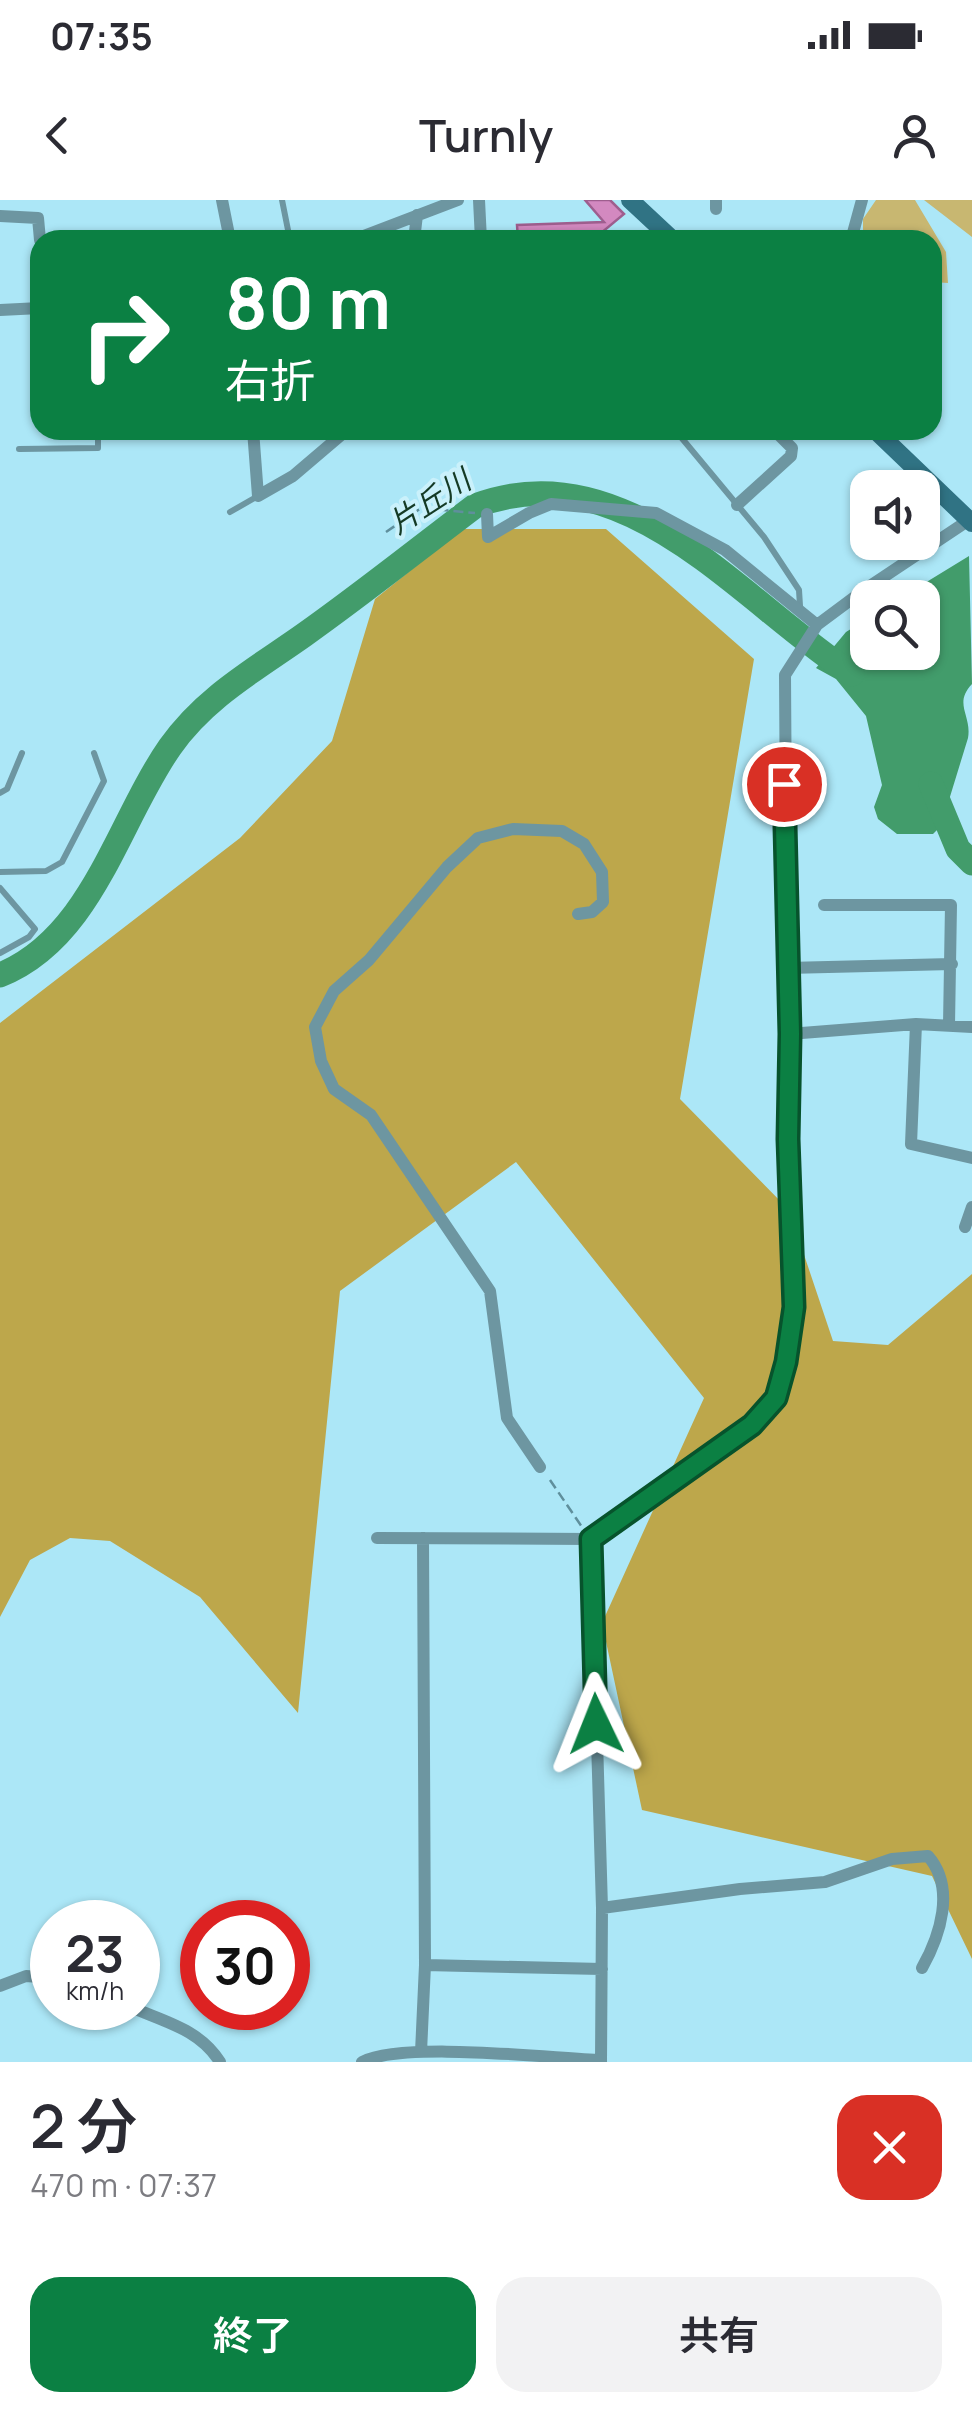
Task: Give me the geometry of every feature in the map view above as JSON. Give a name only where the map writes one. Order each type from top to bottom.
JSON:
[{"type":"street","points":[[222,200],[228,230]]},
{"type":"street","points":[[380,230],[458,200]]},
{"type":"street","points":[[480,200],[481,230]]},
{"type":"street","points":[[630,200],[662,230]]},
{"type":"street","points":[[854,230],[862,200]]},
{"type":"street","points":[[0,216],[38,218],[39,230]]},
{"type":"street","points":[[416,230],[418,216]]},
{"type":"street","points":[[0,310],[30,308]]},
{"type":"street","points":[[255,440],[258,496],[293,476],[335,440]]},
{"type":"street","points":[[737,505],[791,456],[792,448],[784,440]]},
{"type":"street","points":[[377,1538],[591,1539],[752,1425],[776,1398],[794,1307],[788,1139],[785,675],[818,625],[971,520],[886,440]]},
{"type":"street","points":[[487,514],[488,537],[551,504],[656,513],[725,550],[818,625]]},
{"type":"street","points":[[540,1467],[507,1418],[490,1291],[371,1115],[334,1090],[321,1061],[314,1028],[334,992],[369,960],[446,866],[478,838],[547,828],[562,830],[584,844],[602,872],[604,902],[592,912],[578,914]]},
{"type":"street","points":[[824,906],[950,904],[949,1025]]},
{"type":"street","points":[[787,968],[952,964]]},
{"type":"street","points":[[790,1034],[916,1024],[972,1028]]},
{"type":"street","points":[[916,1024],[911,1144],[972,1158]]},
{"type":"street","points":[[964,1227],[972,1207]]},
{"type":"street","points":[[420,2052],[425,1965],[422,1538]]},
{"type":"street","points":[[362,2062],[376,2054],[420,2052],[601,2061],[602,1908],[591,1539]]},
{"type":"street","points":[[602,1908],[826,1882],[892,1859],[928,1856],[936,1864],[942,1886],[943,1920],[922,1968]]},
{"type":"street","points":[[425,1965],[602,1970]]},
{"type":"street","points":[[0,1986],[30,1976]]},
{"type":"street","points":[[160,2019],[186,2029],[212,2048],[220,2062]]},
{"type":"lane","points":[[282,200],[288,230]]},
{"type":"lane","points":[[19,449],[98,448],[98,440]]},
{"type":"lane","points":[[684,440],[764,537],[799,590],[800,613]]},
{"type":"lane","points":[[230,512],[258,496]]},
{"type":"lane","points":[[0,794],[7,789],[22,753]]},
{"type":"lane","points":[[0,872],[46,871],[62,862],[104,780],[94,753]]},
{"type":"lane","points":[[0,888],[35,929],[0,953]]},
{"type":"path","points":[[386,532],[421,508],[487,514]]},
{"type":"path","points":[[540,1467],[591,1539]]},
{"type":"shaded area","points":[[876,200],[915,200],[933,230],[863,230],[863,219]]},
{"type":"shaded area","points":[[924,200],[972,200],[972,237]]},
{"type":"shaded area","points":[[942,245],[946,252],[948,283],[942,283]]},
{"type":"shaded area","points":[[462,529],[606,529],[754,659],[680,1099],[789,1210],[833,1341],[888,1345],[972,1274],[972,1959],[932,1876],[642,1810],[602,1623],[704,1398],[516,1162],[340,1291],[298,1713],[200,1597],[110,1541],[70,1538],[30,1560],[0,1617],[0,1023],[240,838],[332,741],[375,599]]},
{"type":"shaded area","points":[[969,556],[972,684],[963,704],[968,738],[941,826],[933,834],[897,834],[878,819],[874,807],[882,785],[866,716],[836,679],[816,668],[850,630],[850,670],[940,670],[940,580],[930,580]]},
{"type":"building","points":[[585,200],[610,200],[624,214],[605,230],[517,230],[517,225],[604,222]]},
{"type":"waterway","name":"片丘川","points":[[0,975],[32,958],[80,907],[151,777],[199,713],[475,506],[530,494],[581,498],[631,515],[678,541],[852,674]]},
{"type":"waterway","name":"片丘川","points":[[931,784],[958,849],[972,863]]},
{"type":"route","points":[[596,1724],[591,1539],[752,1425],[776,1398],[786,1362],[794,1307],[784,784]]}]
